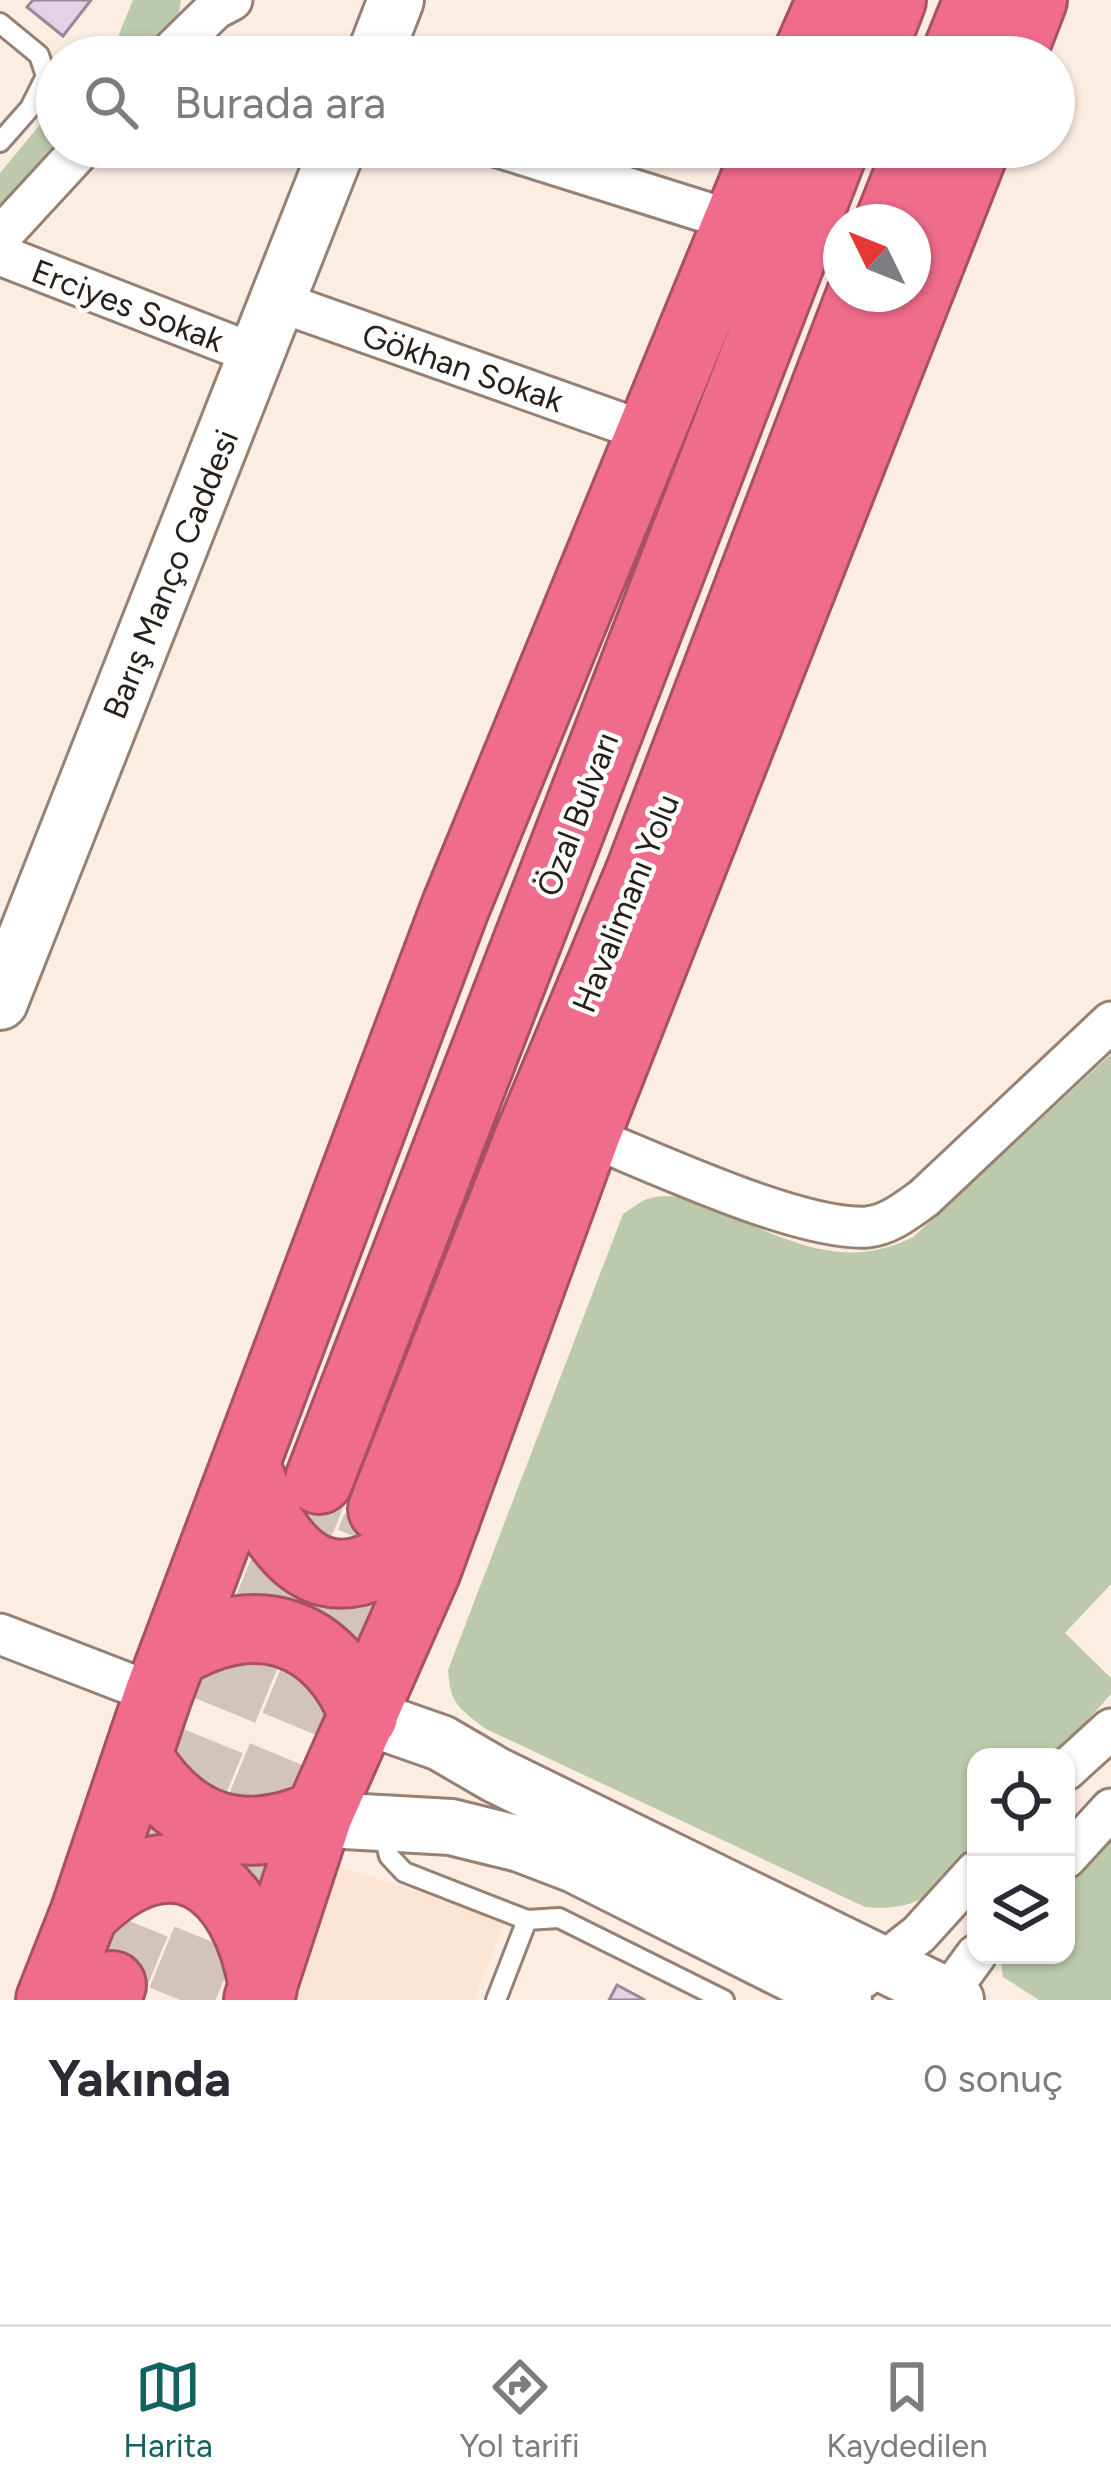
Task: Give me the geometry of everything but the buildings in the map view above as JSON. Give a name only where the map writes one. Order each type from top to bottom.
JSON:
[{"type":"highway","points":[[815,36],[831,0]]},
{"type":"highway","points":[[878,36],[892,0]]},
{"type":"highway","points":[[964,36],[979,0]]},
{"type":"highway","points":[[1019,36],[1033,0]]},
{"type":"highway","points":[[72,1993],[84,1914],[167,1674],[454,908],[759,168]]},
{"type":"highway","name":"Özal Bulvarı","points":[[319,1480],[827,168]]},
{"type":"highway","points":[[896,204],[911,168]]},
{"type":"highway","points":[[261,1994],[319,1814],[446,1519],[586,1136],[968,168]]},
{"type":"highway","name":"Havalimanı Yolu","points":[[382,1509],[639,874],[854,312]]},
{"type":"highway","points":[[245,1466],[270,1523],[296,1556],[338,1574],[386,1564],[446,1519]]},
{"type":"highway","points":[[167,1674],[204,1636],[261,1628],[289,1634],[315,1647],[337,1666],[364,1716]]},
{"type":"highway","points":[[138,1757],[175,1805],[230,1830],[261,1832],[319,1814]]},
{"type":"highway","points":[[84,1914],[121,1881],[146,1869],[196,1874],[220,1887],[244,1921],[258,1956],[261,1994]]},
{"type":"street","points":[[382,36],[396,0]]},
{"type":"street","points":[[189,36],[224,4]]},
{"type":"street","points":[[0,237],[64,168]]},
{"type":"street","name":"Barış Manço Caddesi","points":[[0,1002],[330,168]]},
{"type":"street","points":[[565,168],[737,222]]},
{"type":"street","name":"Erciyes Sokak","points":[[0,256],[257,355]]},
{"type":"street","name":"Gökhan Sokak","points":[[277,302],[650,433]]},
{"type":"street","points":[[586,1136],[794,1215],[870,1227],[924,1198],[1111,1022]]},
{"type":"street","points":[[0,1634],[167,1674]]},
{"type":"street","points":[[364,1716],[441,1743],[859,1988]]},
{"type":"street","points":[[1075,1762],[1111,1729]]},
{"type":"street","points":[[1068,1856],[1111,1809]]},
{"type":"street","points":[[319,1814],[345,1821],[482,1833],[574,1864],[859,1988],[955,1988]]},
{"type":"street","points":[[859,1988],[920,1934],[967,1881]]},
{"type":"lane","points":[[0,23],[36,53]]},
{"type":"lane","points":[[0,142],[36,96]]},
{"type":"lane","points":[[385,1823],[385,1847],[404,1872],[527,1920],[560,1918],[724,2000]]},
{"type":"lane","points":[[496,2000],[527,1920]]},
{"type":"shaded area","points":[[334,1865],[506,1920],[474,2000],[285,2000]]},
{"type":"green space","points":[[133,0],[181,0],[179,13],[158,36],[118,36]]},
{"type":"green space","points":[[36,129],[40,168],[0,207],[0,173]]},
{"type":"green space","points":[[1111,1054],[1111,1584],[1065,1633],[1111,1678],[1111,1694],[1063,1748],[967,1748],[967,1856],[917,1901],[865,1907],[486,1729],[454,1699],[448,1670],[623,1214],[647,1199],[678,1197],[818,1249],[865,1252],[913,1237]]},
{"type":"green space","points":[[1111,1823],[1111,2000],[1039,2000],[1003,1977],[1001,1964],[1075,1964],[1075,1865]]},
{"type":"tunnel","points":[[112,1985],[319,1480]]},
{"type":"tunnel","points":[[180,2000],[375,1526]]}]
